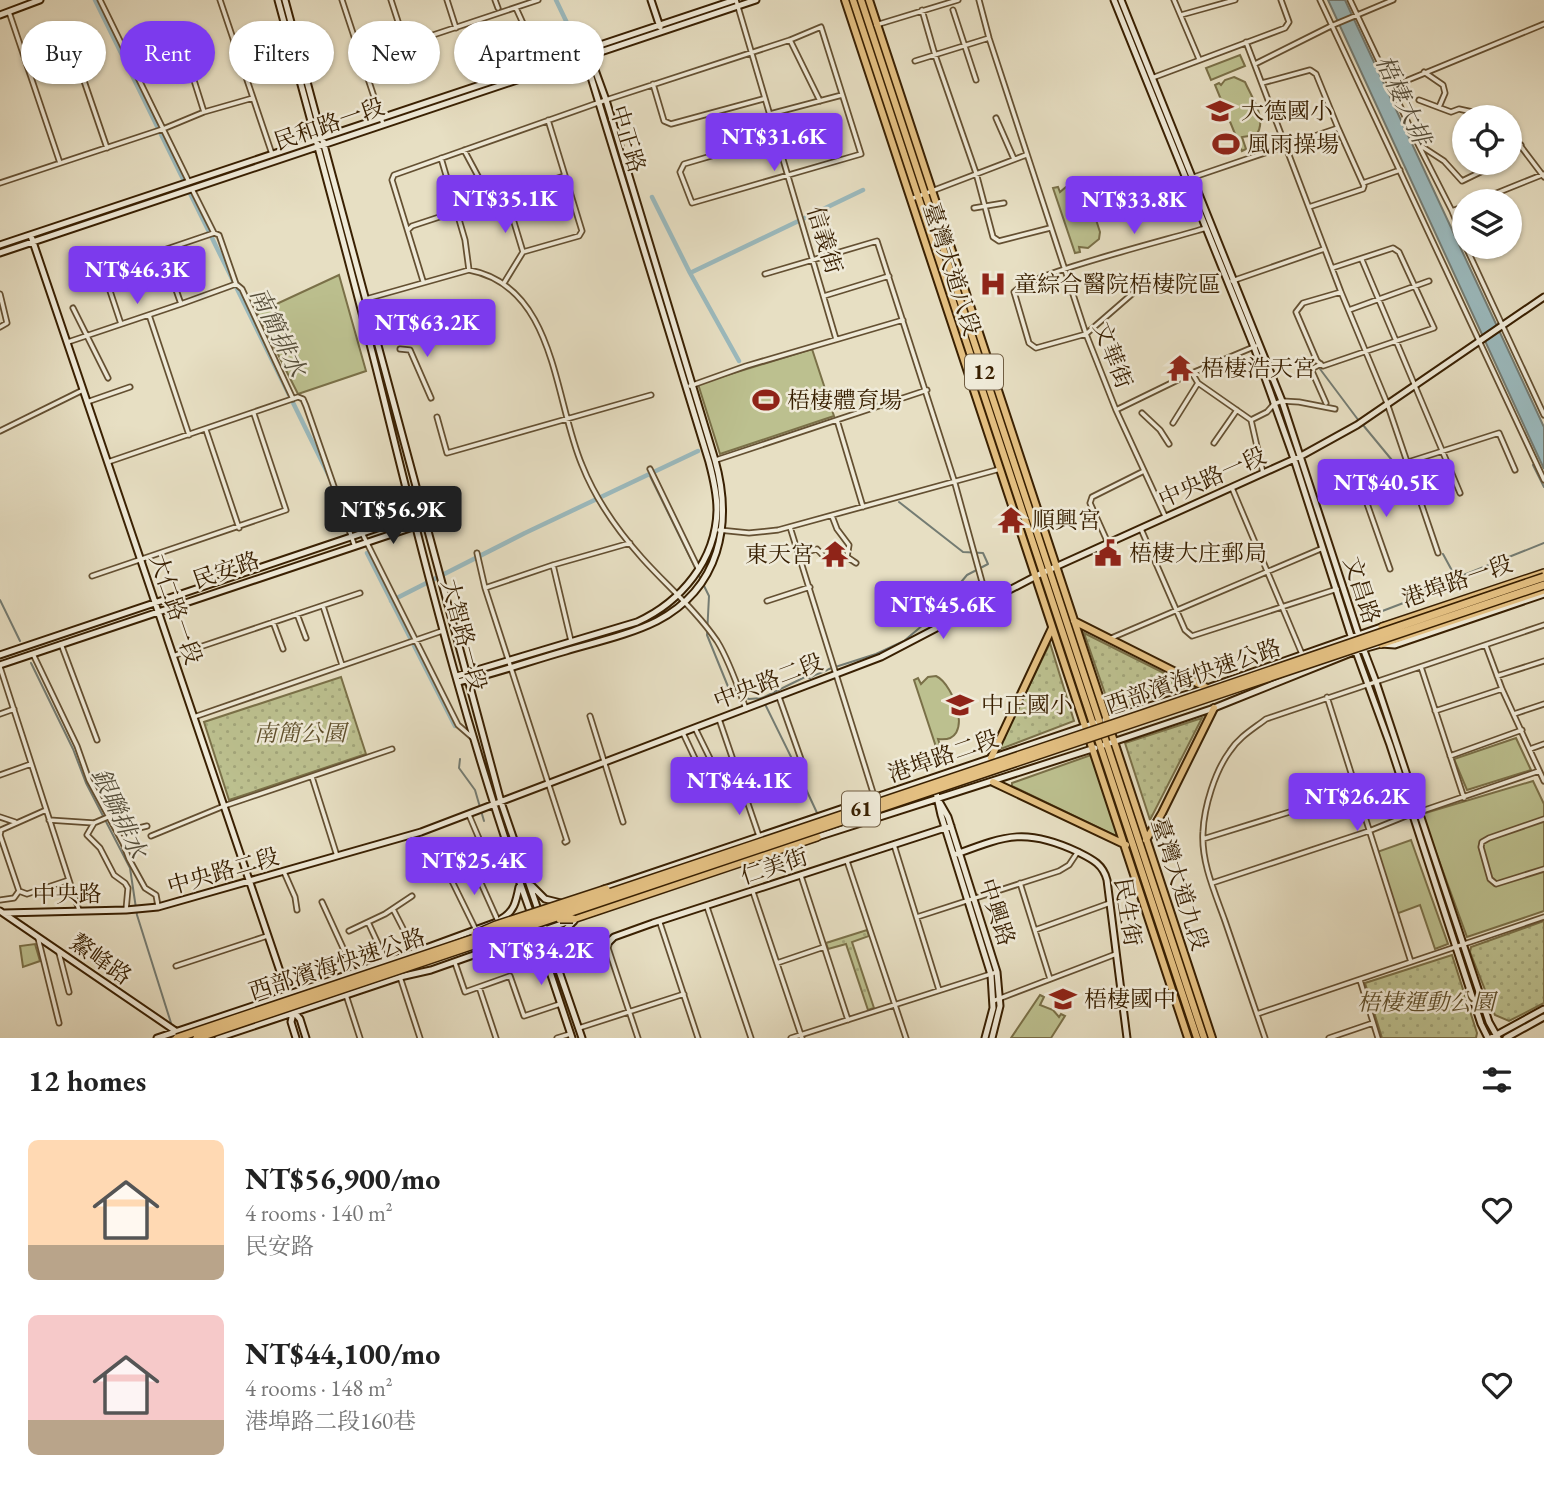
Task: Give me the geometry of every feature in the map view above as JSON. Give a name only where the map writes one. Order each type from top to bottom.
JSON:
[{"type":"highway","points":[[1382,627],[1544,581]]},
{"type":"highway","points":[[1381,644],[1544,581]]},
{"type":"highway","name":"西部濱海快速公路","points":[[197,1038],[435,955],[1544,581]]},
{"type":"highway","points":[[435,955],[496,925],[802,824]]},
{"type":"highway","points":[[435,955],[555,919],[573,919],[817,837]]},
{"type":"highway","name":"西部濱海快速公路","points":[[177,1036],[435,955]]},
{"type":"main road","name":"臺灣大道八段","points":[[845,0],[866,28]]},
{"type":"main road","name":"臺灣大道八段","points":[[853,0],[866,28],[1104,745]]},
{"type":"main road","name":"臺灣大道八段","points":[[861,0],[866,28],[1046,571],[1071,622],[1096,723]]},
{"type":"main road","name":"臺灣大道八段","points":[[866,28],[869,0]]},
{"type":"main road","name":"臺灣大道八段","points":[[1046,571],[1052,628],[1104,745]]},
{"type":"main road","points":[[1071,622],[1207,688]]},
{"type":"main road","points":[[991,758],[1052,628]]},
{"type":"main road","points":[[993,782],[1136,842],[1214,708]]},
{"type":"main road","name":"臺灣大道九段","points":[[1104,745],[1197,1038]]},
{"type":"main road","name":"臺灣大道九段","points":[[1104,745],[1205,1038]]},
{"type":"main road","name":"臺灣大道九段","points":[[1136,842],[1188,1038]]},
{"type":"main road","name":"臺灣大道九段","points":[[1136,842],[1212,1038]]},
{"type":"street","points":[[0,15],[40,0]]},
{"type":"street","points":[[100,0],[214,233],[219,235],[236,284],[242,289],[293,399]]},
{"type":"street","points":[[220,0],[272,155]]},
{"type":"street","name":"大智路一段","points":[[278,0],[364,299],[501,802],[582,1038]]},
{"type":"street","name":"大智路一段","points":[[285,0],[414,526],[493,805],[571,1036]]},
{"type":"street","points":[[342,0],[349,21]]},
{"type":"street","points":[[391,0],[398,21]]},
{"type":"street","points":[[447,0],[454,22]]},
{"type":"street","points":[[495,0],[498,8]]},
{"type":"street","points":[[477,21],[538,0]]},
{"type":"street","points":[[651,0],[661,29]]},
{"type":"street","name":"民和路一段","points":[[604,49],[736,2],[756,0]]},
{"type":"street","points":[[866,28],[958,0]]},
{"type":"street","name":"文華街","points":[[979,0],[1026,155],[1086,334],[1116,410],[1165,516]]},
{"type":"street","name":"文昌路","points":[[1114,0],[1151,79]]},
{"type":"street","name":"文昌路","points":[[1121,0],[1204,228],[1261,345],[1282,401],[1323,548],[1355,636],[1376,682],[1493,1037]]},
{"type":"street","points":[[1174,0],[1199,59]]},
{"type":"street","points":[[1181,15],[1235,0]]},
{"type":"street","points":[[1151,79],[1285,28],[1289,22],[1281,0]]},
{"type":"street","points":[[1320,0],[1466,314],[1481,340],[1544,480]]},
{"type":"street","points":[[1350,0],[1452,211]]},
{"type":"street","points":[[1255,64],[1331,26],[1393,0]]},
{"type":"street","name":"信義街","points":[[736,2],[836,339]]},
{"type":"street","points":[[516,8],[522,21]]},
{"type":"street","points":[[922,10],[976,173],[993,237],[999,242],[1050,228]]},
{"type":"street","points":[[953,10],[976,80]]},
{"type":"street","points":[[8,11],[60,163]]},
{"type":"street","points":[[1391,87],[1544,24]]},
{"type":"street","points":[[423,281],[392,180],[394,175],[606,100],[790,40],[821,27],[861,154],[692,203],[680,172],[684,164],[776,137]]},
{"type":"street","points":[[915,61],[989,38]]},
{"type":"street","points":[[790,40],[820,101]]},
{"type":"street","points":[[1246,42],[1341,292],[1387,403],[1438,553]]},
{"type":"street","points":[[1262,83],[1310,69],[1316,74],[1363,183],[1363,190],[1360,192],[1309,207]]},
{"type":"street","points":[[1424,72],[1443,85],[1445,93],[1439,107]]},
{"type":"street","points":[[85,84],[107,148]]},
{"type":"street","points":[[195,84],[204,112]]},
{"type":"street","points":[[370,84],[383,124]]},
{"type":"street","name":"民和路一段","points":[[239,170],[272,155],[319,143],[381,117],[483,84]]},
{"type":"street","name":"民和路一段","points":[[32,239],[501,84]]},
{"type":"street","name":"中正路","points":[[458,679],[658,621],[685,602],[709,570],[723,531],[724,496],[594,84]]},
{"type":"street","name":"中正路","points":[[599,84],[606,100],[688,386]]},
{"type":"street","points":[[653,84],[664,121],[671,124],[764,99]]},
{"type":"street","points":[[769,114],[842,95]]},
{"type":"street","points":[[0,183],[163,129],[204,112],[253,98]]},
{"type":"street","points":[[1419,100],[1452,112]]},
{"type":"street","points":[[996,118],[1014,159]]},
{"type":"street","points":[[504,283],[523,253],[579,236],[582,232],[548,120]]},
{"type":"street","points":[[1188,179],[1338,128]]},
{"type":"street","points":[[1418,144],[1444,161],[1452,170]]},
{"type":"street","points":[[1508,189],[1544,175],[1522,146]]},
{"type":"street","points":[[464,150],[487,193]]},
{"type":"street","points":[[921,196],[1026,155]]},
{"type":"street","points":[[441,158],[457,211],[469,270]]},
{"type":"street","points":[[1363,183],[1400,170]]},
{"type":"street","points":[[1457,175],[1462,181],[1474,175]]},
{"type":"street","points":[[407,231],[412,226],[564,176]]},
{"type":"street","name":"文昌路","points":[[1188,179],[1211,225],[1274,404],[1298,458],[1355,636],[1356,652],[1456,946],[1493,1037]]},
{"type":"street","points":[[503,186],[523,253]]},
{"type":"street","points":[[974,208],[1003,203]]},
{"type":"street","points":[[1132,294],[1086,334],[1036,348],[1029,343],[1014,292],[1019,285],[1211,225]]},
{"type":"street","points":[[121,324],[105,272],[214,233]]},
{"type":"street","points":[[0,245],[32,239]]},
{"type":"street","points":[[0,253],[32,239]]},
{"type":"street","name":"大仁路一段","points":[[32,239],[293,1013]]},
{"type":"street","points":[[765,274],[877,241],[927,390],[988,602]]},
{"type":"street","points":[[1332,268],[1394,248],[1399,252],[1434,328],[1323,366],[1317,361],[1296,312],[1303,303],[1341,292]]},
{"type":"street","points":[[1230,281],[1325,249]]},
{"type":"street","points":[[162,250],[181,304]]},
{"type":"street","points":[[1471,259],[1500,326],[1544,415]]},
{"type":"street","points":[[1362,260],[1460,493]]},
{"type":"street","points":[[364,299],[469,270],[485,273],[504,283],[531,313],[541,330],[581,464],[603,505],[630,543],[717,641],[746,709]]},
{"type":"street","points":[[824,296],[889,276]]},
{"type":"street","points":[[1349,310],[1429,281]]},
{"type":"street","points":[[68,342],[236,284]]},
{"type":"street","points":[[0,294],[7,323],[0,327]]},
{"type":"street","points":[[1500,326],[1544,297]]},
{"type":"street","points":[[73,308],[108,378]]},
{"type":"street","points":[[149,315],[190,435]]},
{"type":"street","points":[[688,386],[903,320]]},
{"type":"street","name":"中央路一段","points":[[1046,571],[1298,458],[1357,425],[1500,326]]},
{"type":"street","points":[[1116,410],[1192,373],[1261,345]]},
{"type":"street","points":[[400,349],[410,350],[432,398]]},
{"type":"street","points":[[1300,375],[1321,364]]},
{"type":"street","points":[[1311,369],[1326,403]]},
{"type":"street","points":[[1192,373],[1198,383],[1251,420],[1263,473]]},
{"type":"street","points":[[1173,423],[1198,383]]},
{"type":"street","points":[[88,402],[131,387]]},
{"type":"street","points":[[0,431],[83,390]]},
{"type":"street","points":[[712,461],[927,390]]},
{"type":"street","points":[[437,417],[447,453],[651,395]]},
{"type":"street","points":[[108,462],[293,399],[303,399],[354,544]]},
{"type":"street","points":[[1251,420],[1282,401],[1335,409]]},
{"type":"street","points":[[1214,443],[1237,410]]},
{"type":"street","points":[[92,576],[286,510],[254,413]]},
{"type":"street","points":[[1142,414],[1160,430],[1169,444]]},
{"type":"street","points":[[836,420],[863,507]]},
{"type":"street","points":[[206,430],[239,528]]},
{"type":"street","points":[[1391,569],[1358,478],[1499,433],[1515,470]]},
{"type":"street","name":"中正路","points":[[572,646],[658,612],[679,596],[699,569],[715,529],[717,507],[712,461]]},
{"type":"street","points":[[715,529],[749,533],[789,527],[1011,466]]},
{"type":"street","points":[[650,469],[699,569]]},
{"type":"street","points":[[1108,542],[1090,503],[1092,498],[1144,471]]},
{"type":"street","points":[[1232,487],[1302,654]]},
{"type":"street","name":"民安路","points":[[0,655],[422,513]]},
{"type":"street","points":[[832,516],[837,529],[849,545],[847,557]]},
{"type":"street","name":"民安路","points":[[0,666],[354,544],[425,523]]},
{"type":"street","points":[[789,527],[881,817]]},
{"type":"street","points":[[1141,528],[1185,630],[1192,636],[1337,589]]},
{"type":"street","points":[[362,533],[458,725],[473,738]]},
{"type":"street","points":[[485,588],[630,543]]},
{"type":"street","points":[[1108,639],[1323,548]]},
{"type":"street","points":[[799,554],[817,549],[827,561],[847,557],[856,563]]},
{"type":"street","points":[[477,553],[485,588],[567,841],[565,842]]},
{"type":"street","points":[[553,565],[572,646]]},
{"type":"street","name":"中央路二段","points":[[136,910],[158,907],[250,882],[421,832],[900,648],[1046,571]]},
{"type":"street","name":"港埠路一段","points":[[1104,745],[1214,708],[1381,644],[1422,622],[1544,581]]},
{"type":"street","points":[[767,601],[810,587]]},
{"type":"street","points":[[173,656],[360,593]]},
{"type":"street","points":[[323,606],[342,665]]},
{"type":"street","points":[[297,614],[306,638]]},
{"type":"street","points":[[273,622],[283,649]]},
{"type":"street","name":"港埠路一段","points":[[1096,723],[1207,688],[1382,627],[1422,622]]},
{"type":"street","points":[[1265,1038],[1212,883],[1203,839],[1208,803],[1229,751],[1266,719],[1544,625]]},
{"type":"street","points":[[194,717],[444,630]]},
{"type":"street","points":[[59,636],[97,740]]},
{"type":"street","points":[[1486,646],[1502,689],[1544,781]]},
{"type":"street","points":[[33,654],[79,749],[89,780],[145,888],[156,895],[158,907]]},
{"type":"street","points":[[1497,676],[1544,661]]},
{"type":"street","points":[[0,666],[79,910]]},
{"type":"street","points":[[1420,667],[1464,798]]},
{"type":"street","points":[[1435,711],[1502,689]]},
{"type":"street","points":[[742,789],[796,772],[800,768],[802,762],[778,696]]},
{"type":"street","points":[[1327,698],[1411,962]]},
{"type":"street","points":[[1514,714],[1544,704]]},
{"type":"street","points":[[0,714],[14,709]]},
{"type":"street","points":[[590,716],[623,822]]},
{"type":"street","points":[[719,719],[759,836]]},
{"type":"street","name":"港埠路二段","points":[[157,1038],[177,1036],[498,920],[561,903],[793,824],[802,824],[1096,723]]},
{"type":"street","points":[[695,728],[726,791]]},
{"type":"street","points":[[1450,756],[1522,730]]},
{"type":"street","points":[[683,733],[714,799]]},
{"type":"street","points":[[1530,749],[1544,744]]},
{"type":"street","name":"港埠路二段","points":[[400,977],[409,969],[536,930],[794,841],[817,837],[939,800],[1104,745]]},
{"type":"street","points":[[152,836],[224,806],[392,749]]},
{"type":"street","points":[[0,775],[31,764]]},
{"type":"street","points":[[1212,883],[1539,771]]},
{"type":"street","points":[[312,777],[337,856]]},
{"type":"street","name":"中興路","points":[[932,778],[994,973],[997,1000],[992,1038]]},
{"type":"street","points":[[1203,839],[1357,791]]},
{"type":"street","points":[[104,807],[118,801]]},
{"type":"street","points":[[0,817],[16,822],[46,810]]},
{"type":"street","points":[[472,813],[486,855]]},
{"type":"street","points":[[49,820],[97,822],[108,817]]},
{"type":"street","points":[[1544,819],[1489,838],[1482,842],[1480,847],[1490,879],[1496,884],[1544,869]]},
{"type":"street","name":"中央路","points":[[16,822],[4,827],[0,835],[19,891]]},
{"type":"street","points":[[97,822],[87,835],[100,848],[114,875],[128,888],[126,911]]},
{"type":"street","points":[[131,830],[147,826]]},
{"type":"street","name":"仁美街","points":[[610,941],[614,937],[948,827]]},
{"type":"street","name":"民生街","points":[[957,854],[1003,838],[1023,835],[1052,840],[1096,861],[1104,870],[1110,903],[1127,1038]]},
{"type":"street","name":"港埠路二段","points":[[545,927],[799,846],[817,837]]},
{"type":"street","points":[[894,845],[939,991]]},
{"type":"street","points":[[917,917],[1063,869],[1078,852]]},
{"type":"street","points":[[847,860],[906,1038]]},
{"type":"street","points":[[284,872],[295,897],[297,910]]},
{"type":"street","points":[[476,872],[498,920],[510,914],[515,906],[520,884]]},
{"type":"street","points":[[801,876],[848,1020]]},
{"type":"street","points":[[450,877],[475,928]]},
{"type":"street","points":[[0,900],[14,898],[19,891],[27,894],[69,880]]},
{"type":"street","points":[[527,881],[541,896],[561,903]]},
{"type":"street","points":[[1020,883],[1050,979]]},
{"type":"street","points":[[753,892],[801,1036]]},
{"type":"street","points":[[349,931],[393,909],[412,896]]},
{"type":"street","points":[[322,902],[354,972]]},
{"type":"street","points":[[1034,930],[1110,903]]},
{"type":"street","points":[[707,907],[751,1038]]},
{"type":"street","points":[[393,909],[415,952]]},
{"type":"street","name":"中央路","points":[[1,913],[136,910]]},
{"type":"street","name":"鰲峰路","points":[[1,913],[177,1036]]},
{"type":"street","points":[[1257,1014],[1544,917]]},
{"type":"street","points":[[556,961],[556,947],[561,934],[576,919]]},
{"type":"street","points":[[369,922],[386,961]]},
{"type":"street","points":[[660,923],[698,1038]]},
{"type":"street","name":"港埠路二段","points":[[223,1037],[400,977],[504,946],[536,930]]},
{"type":"street","points":[[37,936],[59,1023]]},
{"type":"street","points":[[176,966],[268,936]]},
{"type":"street","points":[[610,941],[608,948],[638,1038]]},
{"type":"street","points":[[504,946],[527,946],[535,950],[547,964]]},
{"type":"street","points":[[777,963],[824,947]]},
{"type":"street","points":[[59,951],[69,992]]},
{"type":"street","points":[[997,1000],[1116,954]]},
{"type":"street","points":[[455,962],[465,992],[510,976],[524,1016],[560,1004]]},
{"type":"street","points":[[791,1038],[994,973]]},
{"type":"street","points":[[400,977],[420,1038]]},
{"type":"street","points":[[1360,980],[1378,1038]]},
{"type":"street","points":[[479,987],[496,1038]]},
{"type":"street","points":[[578,1029],[684,994]]},
{"type":"street","points":[[346,995],[360,1038]]},
{"type":"street","name":"中興路","points":[[985,1038],[997,1000]]},
{"type":"street","points":[[1493,1037],[1544,1009]]},
{"type":"street","points":[[296,1038],[291,1022],[293,1013],[300,1019],[306,1038]]},
{"type":"street","points":[[1506,1038],[1544,1017]]},
{"type":"street","points":[[1329,1038],[1373,1023]]},
{"type":"street","points":[[557,1038],[571,1036]]},
{"type":"green space","points":[[1240,55],[1245,66],[1211,80],[1206,68]]},
{"type":"green space","points":[[1234,77],[1245,82],[1260,116],[1256,135],[1242,137],[1246,149],[1242,151],[1215,85],[1221,85],[1225,80]]},
{"type":"green space","points":[[1076,185],[1087,192],[1100,232],[1099,239],[1088,248],[1079,247],[1080,252],[1075,253],[1053,188],[1058,187],[1060,192],[1066,187]]},
{"type":"green space","points":[[339,275],[366,371],[298,394],[257,313]]},
{"type":"green space","name":"梧棲體育場","points":[[812,349],[834,416],[720,454],[698,384]]},
{"type":"green space","points":[[1084,633],[1190,686],[1111,711]]},
{"type":"green space","points":[[1050,643],[1074,721],[998,750]]},
{"type":"green space","points":[[936,676],[943,681],[955,701],[959,723],[950,738],[938,739],[944,758],[940,759],[914,680],[918,678],[921,684],[928,677]]},
{"type":"green space","name":"南簡公園","points":[[341,677],[366,754],[229,800],[204,722]]},
{"type":"green space","points":[[1202,718],[1150,820],[1125,743]]},
{"type":"green space","points":[[1516,738],[1531,770],[1467,790],[1454,759]]},
{"type":"green space","points":[[1091,755],[1118,837],[1012,786],[1012,783]]},
{"type":"green space","points":[[1533,781],[1544,804],[1544,911],[1467,937],[1422,814]]},
{"type":"green space","points":[[1411,840],[1448,944],[1435,949],[1420,905],[1396,914],[1377,852]]},
{"type":"green space","points":[[1544,921],[1544,1003],[1509,1021],[1495,1015],[1470,952],[1471,947]]},
{"type":"green space","points":[[867,930],[869,936],[852,942],[874,1008],[868,1010],[846,944],[828,949],[826,943]]},
{"type":"green space","points":[[35,944],[40,961],[23,967],[20,946]]},
{"type":"green space","name":"梧棲運動公園","points":[[1452,955],[1477,1033],[1476,1038],[1382,1038],[1365,983]]},
{"type":"green space","points":[[1040,995],[1044,997],[1040,1005],[1053,1010],[1059,1017],[1061,1014],[1065,1016],[1051,1038],[1011,1038]]},
{"type":"water","points":[[1328,0],[1345,0],[1452,230],[1452,259],[1466,259],[1544,427],[1544,469]]},
{"type":"waterway","name":"南簡排水","points":[[95,0],[331,480]]},
{"type":"waterway","points":[[556,0],[566,21]]},
{"type":"waterway","points":[[690,273],[863,190]]},
{"type":"waterway","points":[[652,197],[739,361]]},
{"type":"waterway","points":[[1320,369],[1359,421]]},
{"type":"waterway","points":[[1363,425],[1410,482],[1418,501]]},
{"type":"waterway","points":[[391,601],[525,533],[698,451]]},
{"type":"waterway","points":[[1533,465],[1544,487]]},
{"type":"waterway","points":[[649,474],[709,596],[707,635],[729,689],[739,694]]},
{"type":"waterway","name":"南簡排水","points":[[339,497],[355,530]]},
{"type":"waterway","points":[[796,767],[762,698],[805,677],[810,678],[904,641],[930,619],[967,575],[988,564],[983,553],[963,552],[899,502]]},
{"type":"waterway","points":[[1364,618],[1406,602],[1416,594],[1544,543]]},
{"type":"waterway","name":"南簡排水","points":[[367,553],[455,726]]},
{"type":"waterway","points":[[1443,554],[1456,578]]},
{"type":"waterway","name":"銀聯排水","points":[[0,600],[20,641]]},
{"type":"waterway","name":"銀聯排水","points":[[31,663],[73,749],[86,783],[130,868],[137,915],[171,1023]]},
{"type":"waterway","points":[[744,697],[762,698]]},
{"type":"waterway","points":[[460,759],[459,768],[475,790],[484,821]]},
{"type":"waterway","points":[[798,772],[818,815]]},
{"type":"place","name":"大德國小","points":[[1220,111]]},
{"type":"place","name":"風雨操場","points":[[1226,144]]},
{"type":"place","name":"童綜合醫院梧棲院區","points":[[993,284]]},
{"type":"place","name":"梧棲浩天宮","points":[[1180,368]]},
{"type":"place","name":"梧棲體育場","points":[[766,400]]},
{"type":"place","name":"順興宮","points":[[1011,520]]},
{"type":"place","name":"梧棲大庄郵局","points":[[1108,553]]},
{"type":"place","name":"東天宮","points":[[835,554]]},
{"type":"place","name":"中正國小","points":[[960,705]]},
{"type":"place","name":"梧棲國中","points":[[1063,999]]},
{"type":"water label","name":"梧棲大排","points":[[1403,100]]}]
